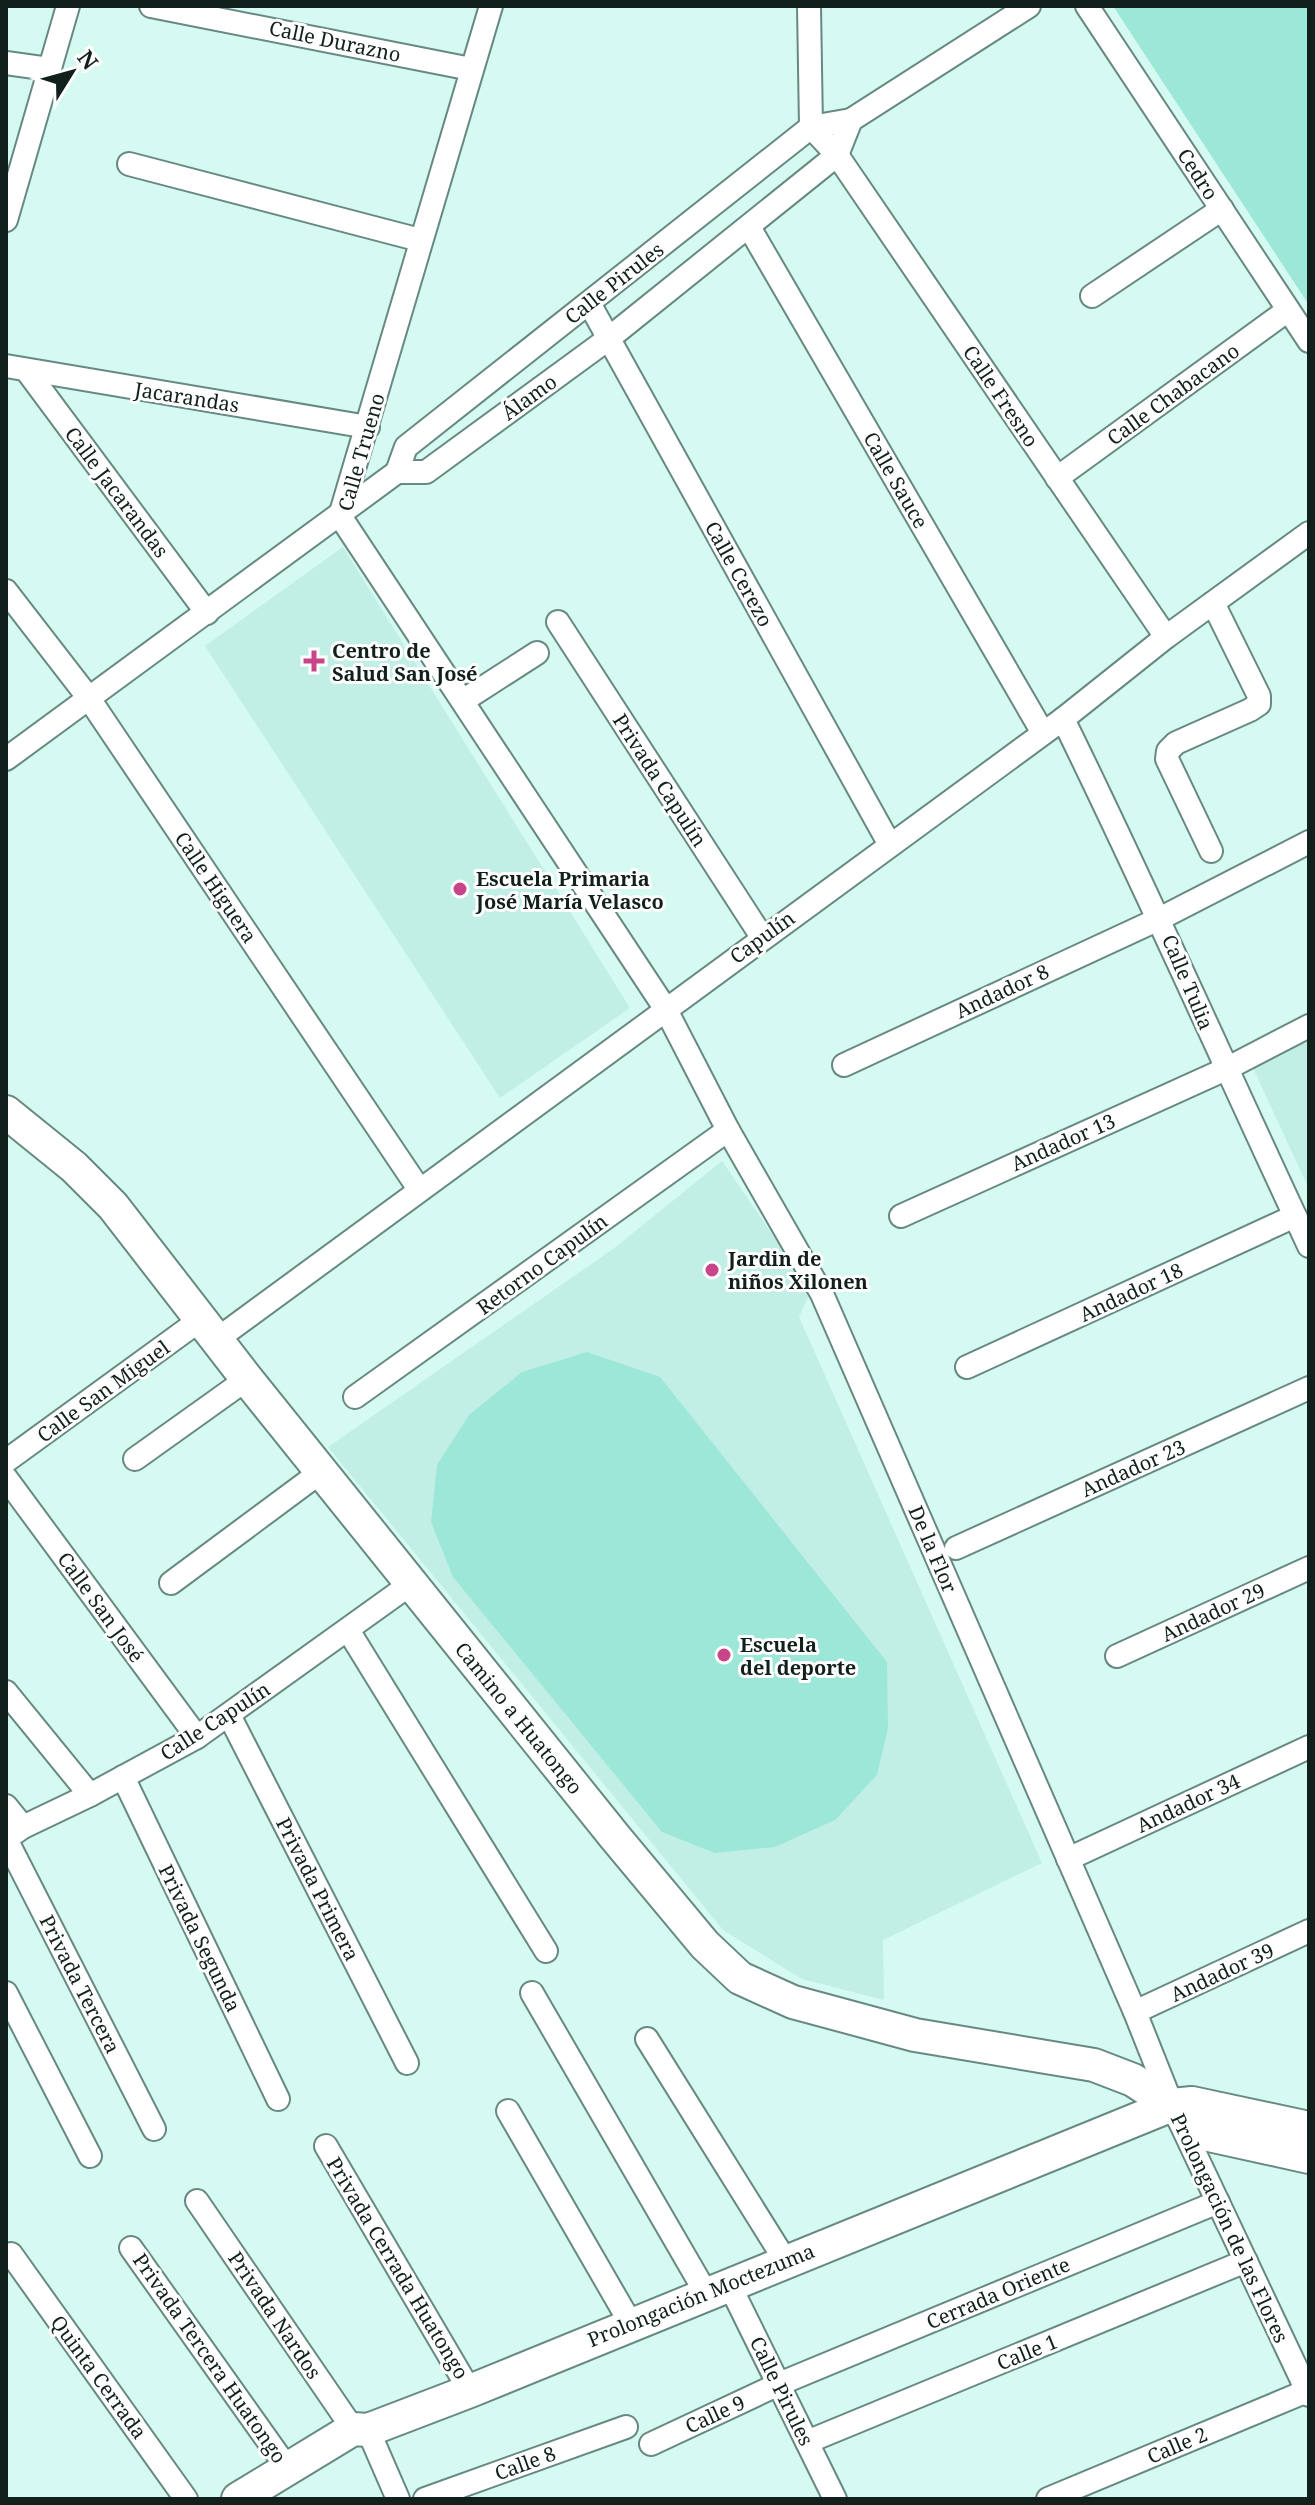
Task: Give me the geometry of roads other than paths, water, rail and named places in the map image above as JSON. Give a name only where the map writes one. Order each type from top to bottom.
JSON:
[{"type":"main road","name":"Camino a Huatongo","points":[[6,1112],[74,1167],[113,1206],[208,1330],[615,1837],[705,1945],[740,1978],[793,2002],[915,2035],[1094,2065],[1133,2080],[1172,2105]]},
{"type":"main road","name":"Prolongación Moctezuma","points":[[238,2499],[360,2430],[470,2391],[785,2260],[1172,2105],[1192,2103],[1309,2128]]},
{"type":"main road","points":[[1172,2105],[1200,2133],[1309,2157]]},
{"type":"street","points":[[6,220],[10,191],[68,6]]},
{"type":"street","name":"Calle Durazno","points":[[151,6],[222,12],[471,69]]},
{"type":"street","name":"Calle Trueno","points":[[491,6],[340,516],[665,1008]]},
{"type":"street","points":[[809,6],[811,127]]},
{"type":"street","points":[[851,120],[1029,6]]},
{"type":"street","name":"Cedro","points":[[1087,6],[1309,341]]},
{"type":"street","points":[[6,63],[49,69]]},
{"type":"street","name":"Calle Pirules","points":[[397,472],[406,447],[811,127],[851,120]]},
{"type":"street","name":"Álamo","points":[[6,759],[397,472],[426,472],[608,339],[837,155],[851,120]]},
{"type":"street","name":"Calle Fresno","points":[[811,127],[837,155],[1166,637]]},
{"type":"street","points":[[129,164],[420,240]]},
{"type":"street","points":[[1092,296],[1222,209]]},
{"type":"street","name":"Calle Sauce","points":[[749,227],[1043,733]]},
{"type":"street","name":"Calle Cerezo","points":[[589,303],[890,845]]},
{"type":"street","name":"Calle Chabacano","points":[[1057,478],[1288,310]]},
{"type":"street","name":"Jacarandas","points":[[17,368],[368,427]]},
{"type":"street","name":"Calle Jacarandas","points":[[17,368],[207,613]]},
{"type":"street","name":"Capulín","points":[[208,1330],[419,1189],[1063,719],[1166,637],[1309,533]]},
{"type":"street","name":"Calle Higuera","points":[[6,591],[88,697],[419,1189]]},
{"type":"street","points":[[1211,851],[1167,759],[1168,751],[1176,743],[1259,704],[1259,696],[1213,603]]},
{"type":"street","name":"Privada Capulín","points":[[558,622],[762,937]]},
{"type":"street","points":[[464,700],[537,653]]},
{"type":"street","name":"Calle Tulia","points":[[1063,719],[1161,918],[1226,1069],[1308,1241]]},
{"type":"street","name":"Andador 8","points":[[844,1065],[1161,918],[1309,842]]},
{"type":"street","name":"De la Flor","points":[[665,1008],[728,1130],[822,1294],[1135,2012],[1172,2105]]},
{"type":"street","name":"Andador 13","points":[[901,1216],[1226,1069],[1309,1026]]},
{"type":"street","name":"Retorno Capulín","points":[[355,1397],[728,1130]]},
{"type":"street","name":"Andador 18","points":[[967,1367],[1295,1216]]},
{"type":"street","name":"Calle San Miguel","points":[[6,1461],[208,1330]]},
{"type":"street","points":[[135,1459],[247,1379]]},
{"type":"street","name":"Andador 23","points":[[956,1548],[1309,1388]]},
{"type":"street","points":[[171,1583],[322,1471]]},
{"type":"street","name":"Calle San José","points":[[6,1478],[197,1737]]},
{"type":"street","name":"Andador 29","points":[[1117,1656],[1309,1568]]},
{"type":"street","name":"Calle Capulín","points":[[12,1835],[197,1737],[412,1583]]},
{"type":"street","points":[[348,1630],[546,1951]]},
{"type":"street","points":[[6,1692],[90,1795]]},
{"type":"street","name":"Privada Primera","points":[[229,1715],[407,2063]]},
{"type":"street","name":"Andador 34","points":[[1068,1859],[1309,1747]]},
{"type":"street","name":"Privada Segunda","points":[[123,1777],[278,2099]]},
{"type":"street","name":"Privada Tercera","points":[[6,1806],[12,1835],[154,2129]]},
{"type":"street","name":"Andador 39","points":[[1135,2012],[1309,1931]]},
{"type":"street","points":[[6,1993],[90,2156]]},
{"type":"street","name":"Calle Pirules","points":[[532,1993],[779,2384],[835,2499]]},
{"type":"street","points":[[647,2039],[785,2260]]},
{"type":"street","name":"Prolongación de las Flores","points":[[1172,2105],[1246,2261],[1299,2348],[1308,2393]]},
{"type":"street","points":[[508,2111],[631,2324]]},
{"type":"street","name":"Privada Cerrada Huatongo","points":[[326,2146],[470,2391]]},
{"type":"street","name":"Privada Nardos","points":[[197,2201],[360,2430],[398,2499]]},
{"type":"street","name":"Cerrada Oriente","points":[[779,2384],[1218,2202]]},
{"type":"street","name":"Privada Tercera Huatongo","points":[[131,2248],[288,2469]]},
{"type":"street","name":"Quinta Cerrada","points":[[11,2254],[186,2499]]},
{"type":"street","name":"Calle 1","points":[[807,2442],[1246,2261]]},
{"type":"street","name":"Calle 9","points":[[651,2444],[779,2384]]},
{"type":"street","name":"Calle 2","points":[[1048,2499],[1308,2393]]},
{"type":"street","name":"Calle 8","points":[[425,2499],[626,2427]]},
{"type":"place","name":"Centro de Salud San José","points":[[314,661]]},
{"type":"place","name":"Escuela Primaria José María Velasco","points":[[460,889]]},
{"type":"place","name":"Jardin de niños Xilonen","points":[[712,1270]]},
{"type":"place","name":"Escuela del deporte","points":[[724,1655]]}]
